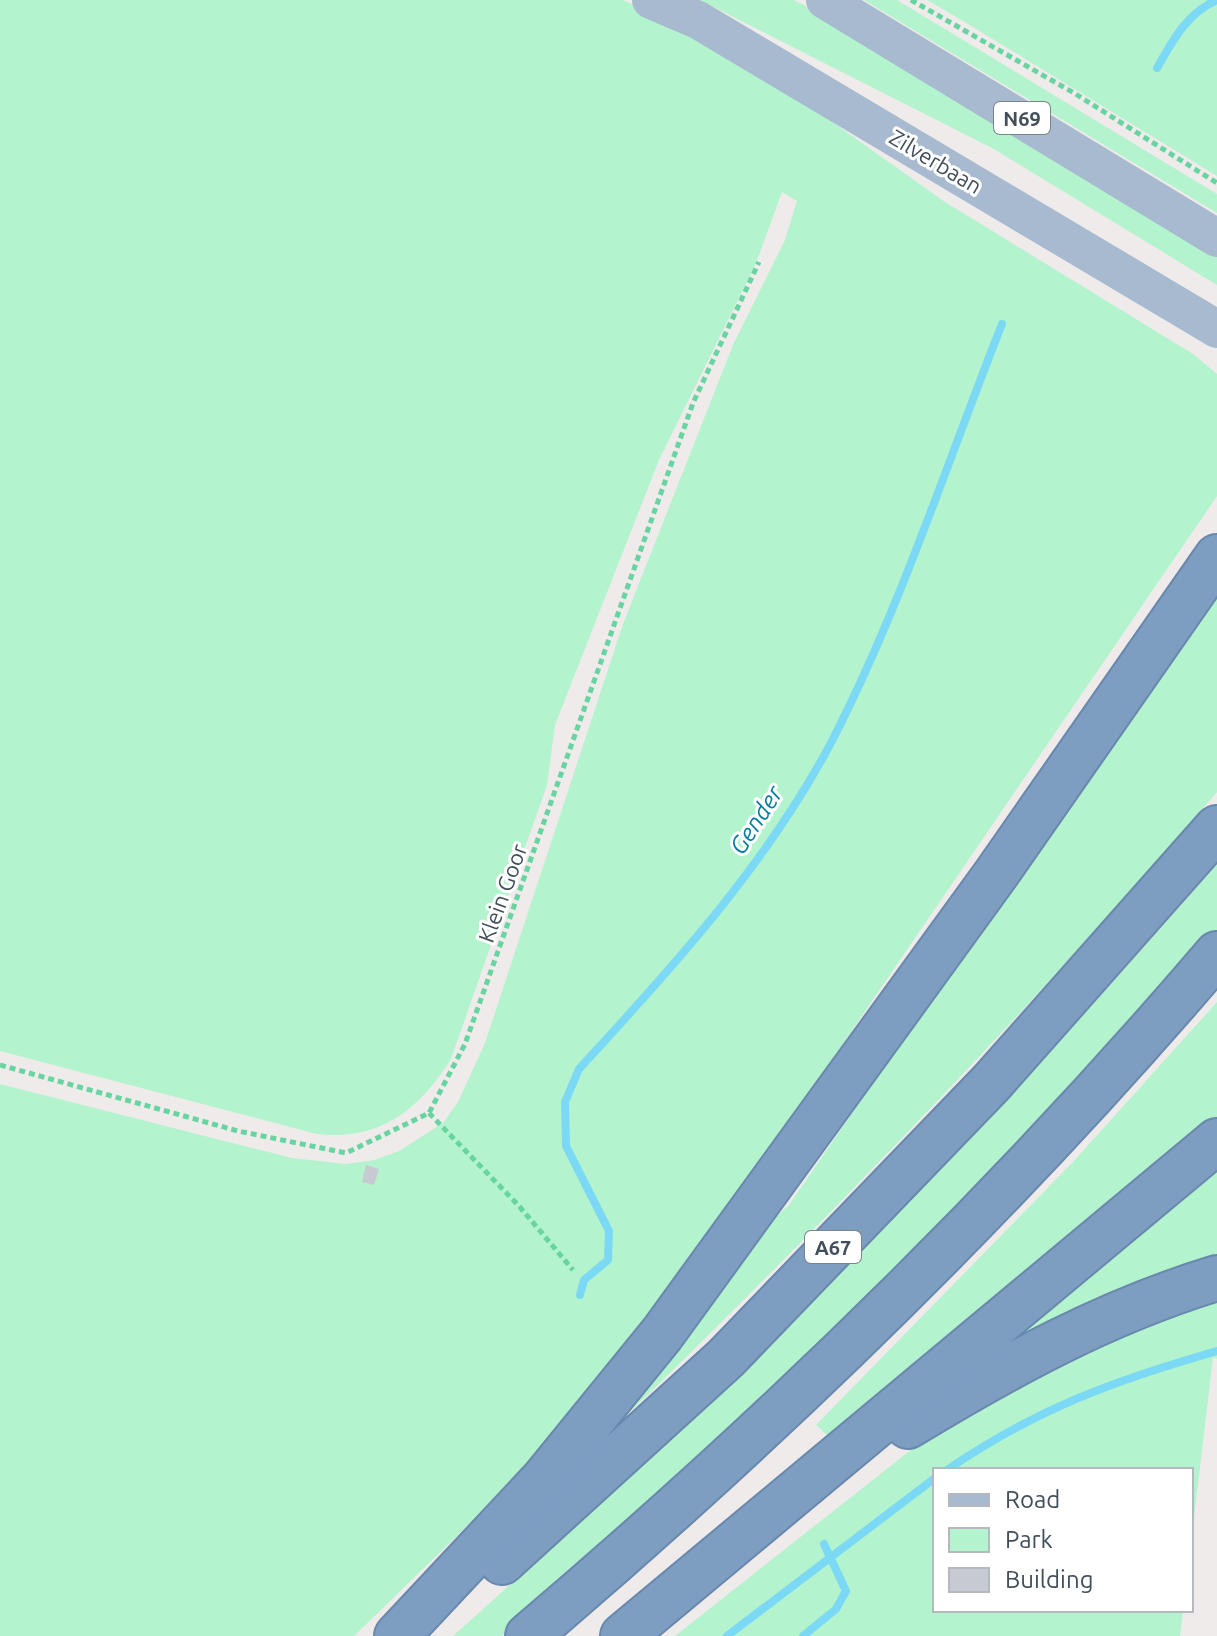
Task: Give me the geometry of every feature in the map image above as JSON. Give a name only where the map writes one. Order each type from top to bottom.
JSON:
[{"type":"highway","points":[[397,1636],[544,1479],[662,1334],[996,874],[1217,557]]},
{"type":"highway","name":"A67","points":[[418,1636],[726,1358],[992,1082],[1217,828]]},
{"type":"highway","points":[[528,1636],[678,1505],[887,1306],[993,1201],[1217,954]]},
{"type":"highway","points":[[623,1636],[1217,1141]]},
{"type":"highway","points":[[731,1547],[875,1447],[984,1380],[1104,1319],[1217,1278]]},
{"type":"main road","name":"Zilverbaan","points":[[651,0],[698,20],[1217,329]]},
{"type":"main road","name":"N69","points":[[825,0],[1217,238]]},
{"type":"path","points":[[911,0],[1074,93],[1217,183]]},
{"type":"path","name":"Klein Goor","points":[[429,1113],[465,1044],[693,403],[759,262]]},
{"type":"path","points":[[0,1065],[238,1131],[346,1153],[429,1113],[519,1206],[573,1270]]},
{"type":"green space","points":[[0,0],[623,0],[731,50],[945,202],[1193,354],[1217,374],[1217,496],[725,1216],[552,1436],[466,1527],[354,1636],[0,1636],[0,1084],[292,1158],[346,1164],[374,1160],[399,1151],[443,1123],[458,1102],[485,1043],[623,624],[733,345],[785,240],[797,201],[782,192],[756,263],[659,460],[555,725],[547,785],[451,1059],[425,1093],[396,1118],[360,1132],[317,1134],[0,1051]]},
{"type":"green space","points":[[700,0],[794,0],[844,26],[1217,249],[1217,285],[994,149]]},
{"type":"green space","points":[[864,0],[897,0],[1217,194],[1217,213]]},
{"type":"green space","points":[[927,0],[1217,0],[1217,176],[963,21]]},
{"type":"green space","points":[[1217,582],[1217,792],[1061,968],[901,1140],[568,1472],[734,1256],[789,1205]]},
{"type":"green space","points":[[1217,864],[1217,932],[1134,1026],[961,1208],[690,1469],[502,1636],[453,1636],[653,1452],[847,1262],[1035,1066]]},
{"type":"green space","points":[[1217,1002],[1217,1126],[836,1443],[816,1425],[1072,1163]]},
{"type":"green space","points":[[1217,1156],[1217,1267],[947,1392]]},
{"type":"green space","points":[[1217,1301],[1217,1359],[1213,1357],[1193,1526],[1193,1468],[933,1468],[933,1612],[1183,1612],[1180,1636],[675,1636],[926,1438],[1072,1355],[1152,1322]]},
{"type":"building","points":[[366,1165],[379,1169],[374,1185],[362,1182]]},
{"type":"waterway","name":"Gender","points":[[1157,68],[1189,20],[1217,0]]},
{"type":"waterway","name":"Gender","points":[[580,1295],[584,1280],[608,1260],[609,1231],[566,1146],[565,1102],[579,1069],[717,912],[779,829],[807,785],[858,689],[880,638],[1002,324]]},
{"type":"waterway","points":[[950,1468],[1012,1430],[1077,1398],[1217,1351]]},
{"type":"waterway","name":"Gender","points":[[727,1636],[933,1480]]},
{"type":"waterway","name":"Gender","points":[[803,1636],[836,1609],[846,1591],[824,1544]]}]
